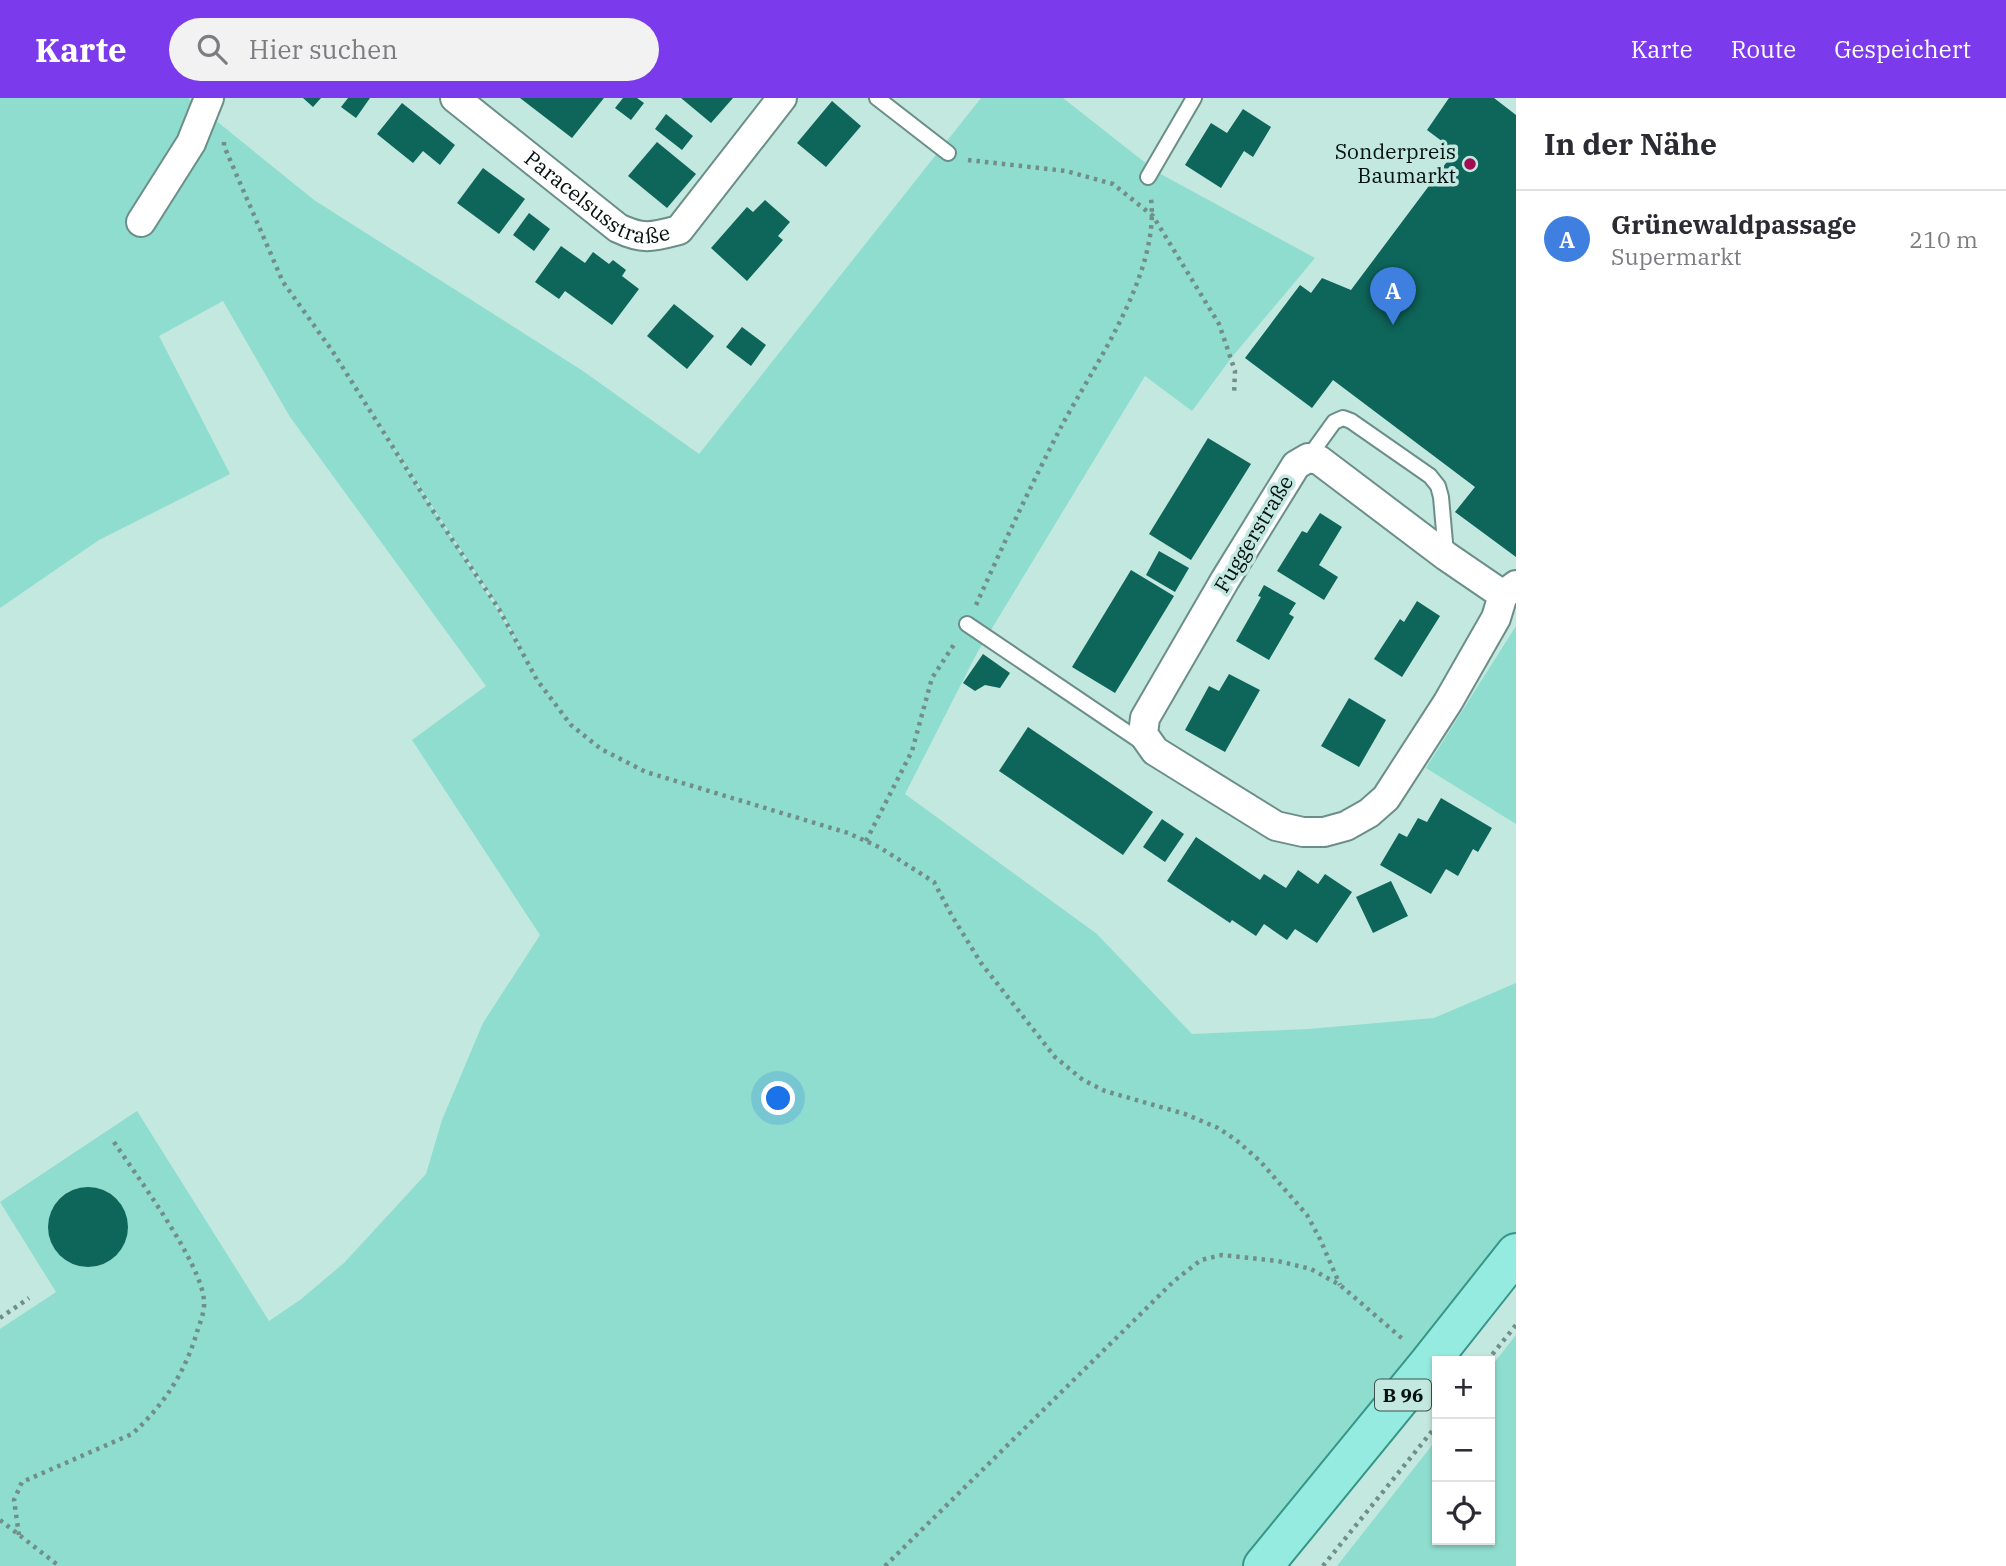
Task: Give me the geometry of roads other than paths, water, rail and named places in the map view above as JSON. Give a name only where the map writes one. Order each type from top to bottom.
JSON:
[{"type":"main road","name":"B 96","points":[[1263,1566],[1516,1253]]},
{"type":"street","points":[[141,222],[191,143],[209,98]]},
{"type":"street","name":"Paracelsusstraße","points":[[470,103],[618,228],[637,237],[658,236],[679,230],[782,98]]},
{"type":"street","name":"Fuggerstraße","points":[[1308,458],[1319,460],[1446,556],[1510,590],[1402,775],[1386,799],[1369,813],[1346,826],[1324,832],[1303,832],[1276,826],[1155,751],[1143,734],[1145,718],[1296,465],[1308,458]]},
{"type":"lane","points":[[877,98],[948,153]]},
{"type":"lane","points":[[1148,177],[1194,98]]},
{"type":"lane","points":[[1308,458],[1334,422],[1343,418],[1385,444],[1430,476],[1438,486],[1446,556]]},
{"type":"lane","name":"Fuggerstraße","points":[[967,624],[1155,751]]},
{"type":"place","name":"Sonderpreis Baumarkt","points":[[1470,164]]},
{"type":"place","name":"Grünewaldpassage","points":[[1393,325]]}]
